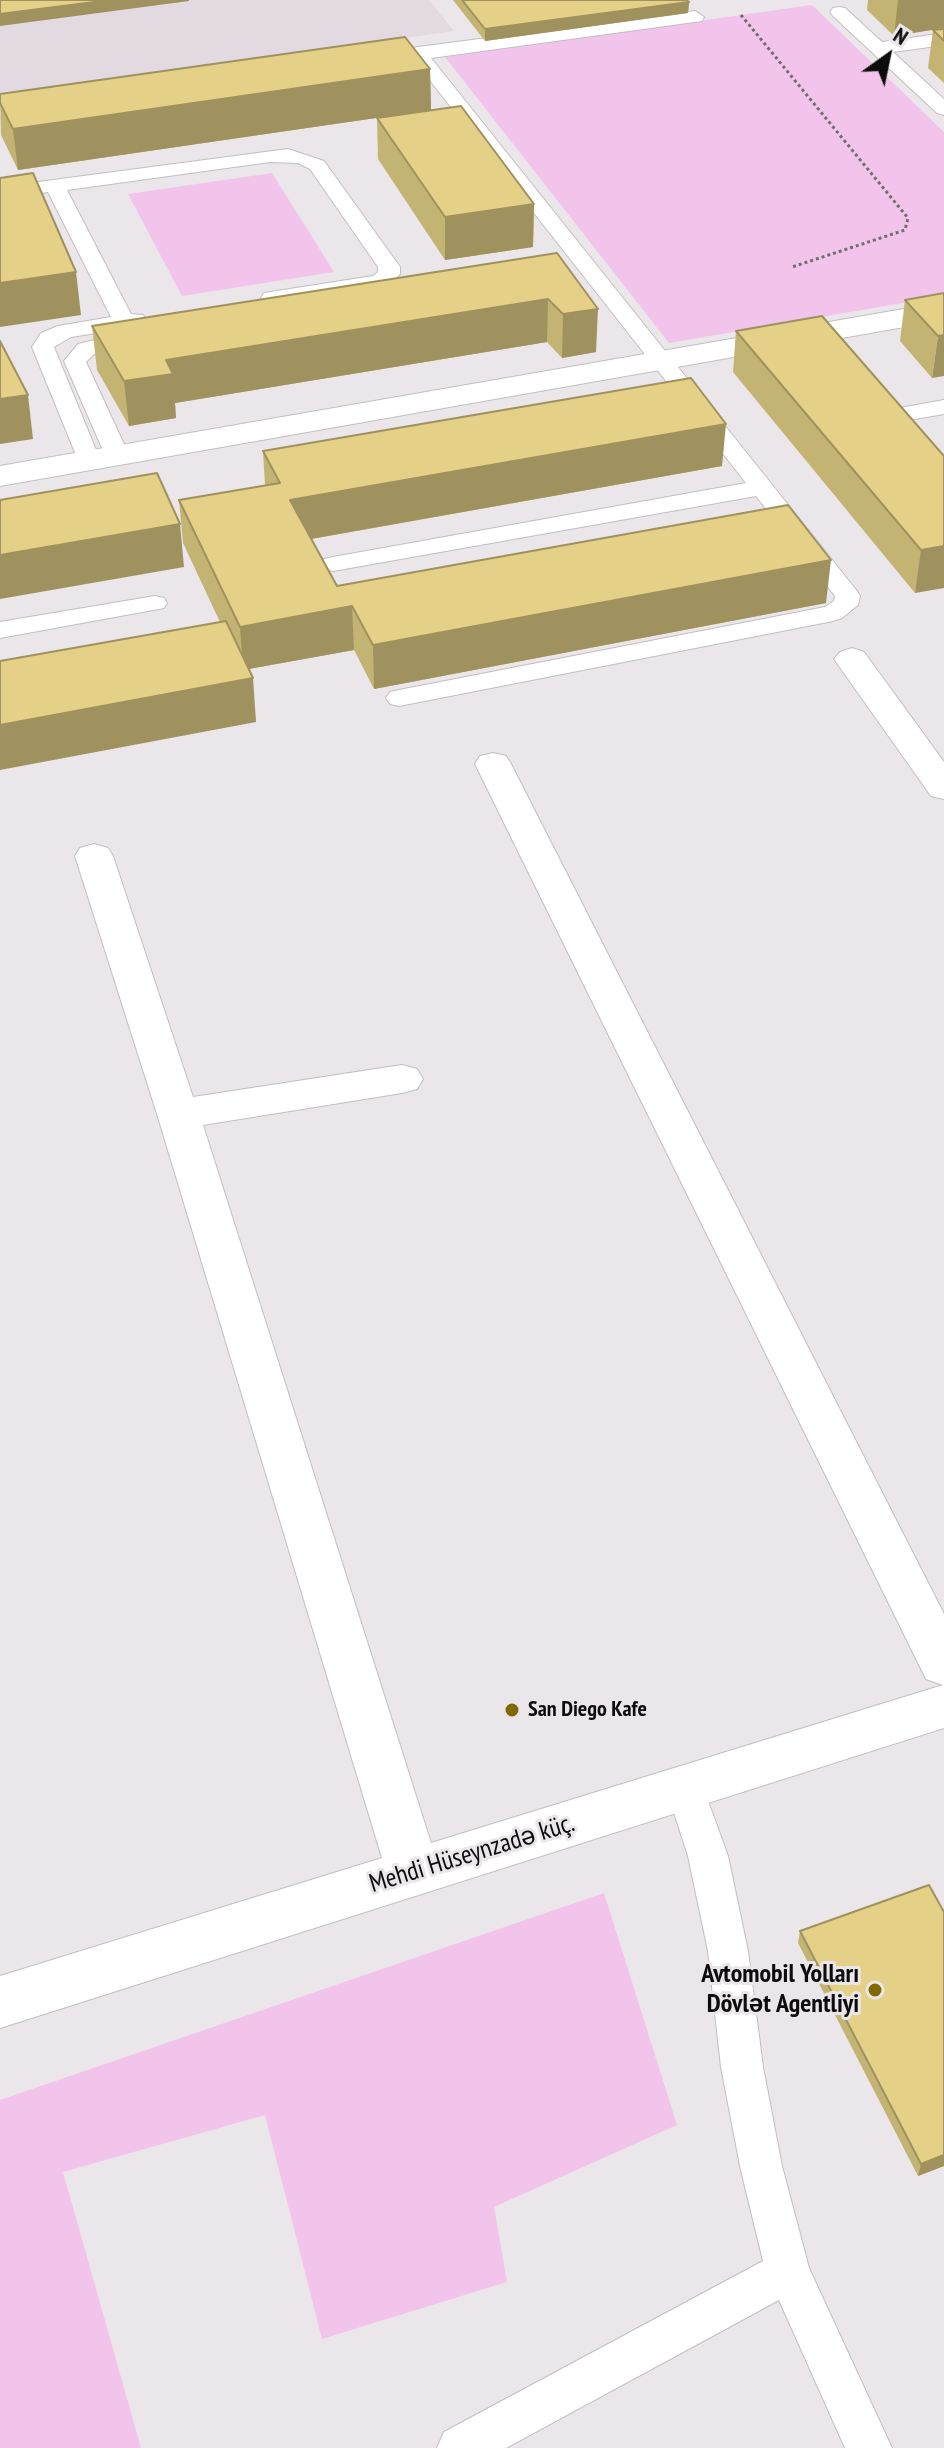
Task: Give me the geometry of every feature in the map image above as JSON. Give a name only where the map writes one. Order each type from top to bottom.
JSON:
[{"type":"street","points":[[0,476],[944,311]]},
{"type":"street","points":[[852,659],[944,788]]},
{"type":"street","points":[[493,764],[944,1664]]},
{"type":"street","points":[[94,856],[178,1114],[413,1872]]},
{"type":"street","points":[[178,1114],[402,1079]]},
{"type":"street","name":"Mehdi Hüseynzadə küç.","points":[[0,2002],[944,1706]]},
{"type":"lane","points":[[839,12],[944,109]]},
{"type":"lane","points":[[385,58],[695,17]]},
{"type":"lane","points":[[878,48],[944,39]]},
{"type":"lane","points":[[399,698],[833,613],[845,605],[848,596],[418,53]]},
{"type":"lane","points":[[0,193],[56,188],[270,156],[288,155],[317,165],[389,267],[389,274],[379,281],[244,303]]},
{"type":"lane","points":[[56,188],[124,322]]},
{"type":"lane","points":[[102,457],[43,347],[49,338],[66,331],[154,317]]},
{"type":"lane","points":[[822,333],[843,357]]},
{"type":"lane","points":[[99,346],[86,349],[75,361],[102,457]]},
{"type":"lane","points":[[916,436],[891,409],[944,407]]},
{"type":"lane","points":[[333,564],[760,488]]},
{"type":"lane","points":[[0,630],[155,603]]},
{"type":"lane","points":[[685,1788],[708,1856],[728,1951],[742,2067],[761,2166],[788,2271],[869,2448]]},
{"type":"lane","points":[[460,2448],[788,2271]]},
{"type":"path","points":[[741,15],[908,218],[905,230],[792,267]]},
{"type":"shaded area","points":[[0,0],[429,0],[454,31],[0,95]]},
{"type":"shaded area","points":[[812,5],[944,132],[944,296],[669,343],[445,57]]},
{"type":"shaded area","points":[[272,173],[334,272],[182,296],[128,194]]},
{"type":"shaded area","points":[[604,1893],[677,2125],[494,2207],[507,2282],[322,2339],[265,2115],[63,2172],[141,2448],[0,2448],[0,2100]]},
{"type":"building","points":[[0,0],[110,0],[0,14]]},
{"type":"building","points":[[462,0],[687,0],[689,2],[485,29]]},
{"type":"building","points":[[944,29],[944,41],[933,30]]},
{"type":"building","points":[[405,37],[430,69],[13,129],[0,103],[0,94]]},
{"type":"building","points":[[461,106],[534,204],[445,217],[377,118]]},
{"type":"building","points":[[33,173],[76,272],[0,283],[0,178]]},
{"type":"building","points":[[557,253],[598,309],[563,314],[548,299],[166,360],[173,374],[124,381],[92,326]]},
{"type":"building","points":[[944,293],[944,335],[938,336],[905,300]]},
{"type":"building","points":[[822,316],[944,456],[944,546],[921,550],[736,331]]},
{"type":"building","points":[[0,341],[28,395],[0,399]]},
{"type":"building","points":[[691,378],[726,424],[290,500],[337,586],[788,505],[831,560],[373,645],[352,606],[240,627],[179,500],[280,483],[263,451]]},
{"type":"building","points":[[157,473],[180,524],[0,555],[0,500]]},
{"type":"building","points":[[226,621],[253,678],[0,725],[0,661]]},
{"type":"building","points":[[929,1885],[944,1912],[944,2155],[921,2164],[800,1931]]},
{"type":"place","name":"San Diego Kafe","points":[[512,1710]]},
{"type":"place","name":"Avtomobil Yolları Dövlət Agentliyi","points":[[875,1990]]}]
